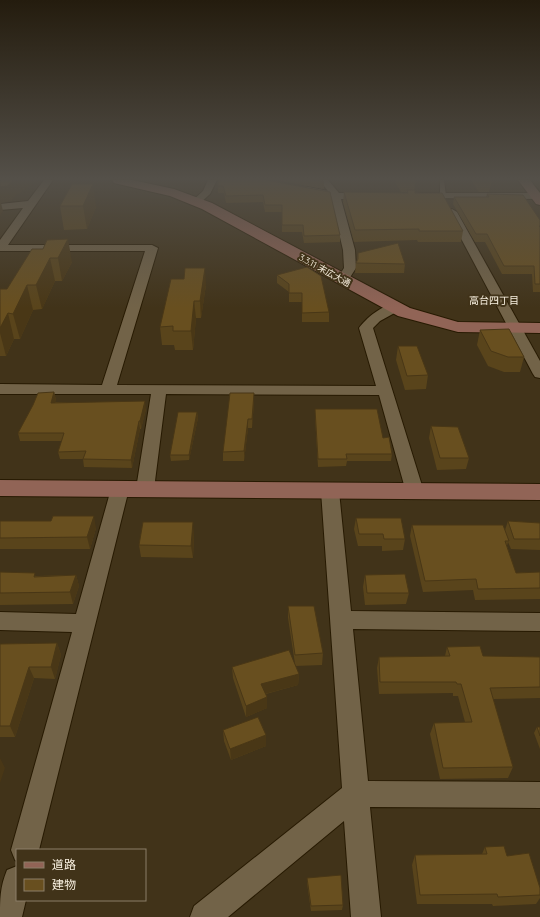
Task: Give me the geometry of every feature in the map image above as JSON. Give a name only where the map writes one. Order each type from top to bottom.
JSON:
[{"type":"street","points":[[0,248],[18,223]]},
{"type":"street","name":"3.3.11 末広大通","points":[[238,223],[404,312],[458,327],[540,328]]},
{"type":"street","points":[[342,223],[349,250],[350,268],[343,279]]},
{"type":"street","points":[[459,223],[540,374]]},
{"type":"street","points":[[0,248],[152,248],[108,390]]},
{"type":"street","points":[[395,307],[375,318],[366,328],[415,492]]},
{"type":"street","points":[[0,389],[385,391]]},
{"type":"street","points":[[145,489],[159,390]]},
{"type":"street","points":[[0,488],[540,492]]},
{"type":"street","points":[[25,849],[120,489]]},
{"type":"street","points":[[330,491],[366,917]]},
{"type":"street","points":[[341,620],[540,622]]},
{"type":"street","points":[[0,621],[84,623]]},
{"type":"street","points":[[205,917],[356,794],[540,796]]},
{"type":"street","points":[[7,917],[16,884]]},
{"type":"building","points":[[282,223],[337,223],[340,235],[304,236],[303,225],[282,225]]},
{"type":"building","points":[[353,223],[458,223],[463,231],[419,231],[419,229],[355,230]]},
{"type":"building","points":[[469,223],[540,223],[540,284],[535,284],[534,266],[504,266],[487,234],[476,234]]},
{"type":"building","points":[[68,239],[58,258],[50,258],[36,285],[27,285],[13,314],[8,313],[0,328],[0,289],[7,289],[32,249],[43,249],[47,240]]},
{"type":"building","points":[[398,243],[405,264],[356,263],[358,253]]},
{"type":"building","points":[[307,267],[321,276],[329,312],[302,313],[302,293],[289,293],[289,284],[277,275]]},
{"type":"building","points":[[185,268],[205,268],[200,301],[194,301],[191,331],[173,331],[173,326],[160,327],[171,279],[184,279]]},
{"type":"building","points":[[509,329],[524,357],[508,357],[491,351],[480,330]]},
{"type":"building","points":[[398,346],[417,346],[428,375],[407,376]]},
{"type":"building","points":[[54,392],[51,403],[145,401],[139,421],[131,460],[83,459],[86,451],[58,452],[64,433],[18,433],[38,393]]},
{"type":"building","points":[[230,393],[254,393],[252,419],[248,419],[244,451],[223,452]]},
{"type":"building","points":[[315,409],[377,409],[383,438],[389,437],[392,454],[346,454],[347,459],[318,459]]},
{"type":"building","points":[[178,412],[197,412],[189,455],[170,455]]},
{"type":"building","points":[[431,426],[458,427],[469,458],[440,458]]},
{"type":"building","points":[[53,516],[94,516],[87,537],[0,538],[0,521],[51,521]]},
{"type":"building","points":[[356,518],[401,518],[405,539],[384,539],[383,534],[359,534]]},
{"type":"building","points":[[508,521],[540,523],[540,539],[514,539]]},
{"type":"building","points":[[143,522],[193,522],[191,546],[139,545]]},
{"type":"building","points":[[412,525],[503,525],[509,541],[505,541],[516,573],[540,572],[540,588],[478,589],[476,579],[425,581]]},
{"type":"building","points":[[0,572],[35,573],[34,577],[76,575],[70,592],[0,593]]},
{"type":"building","points":[[405,574],[409,593],[367,593],[365,575]]},
{"type":"building","points":[[288,606],[314,606],[323,653],[295,655]]},
{"type":"building","points":[[57,643],[51,667],[29,667],[10,726],[0,726],[0,644]]},
{"type":"building","points":[[480,646],[483,656],[540,657],[540,687],[490,688],[513,767],[443,768],[434,723],[472,722],[461,684],[457,684],[456,682],[380,682],[379,657],[450,656],[447,647]]},
{"type":"building","points":[[289,650],[299,674],[261,684],[267,697],[246,706],[232,667]]},
{"type":"building","points":[[258,717],[266,735],[230,749],[223,730]]},
{"type":"building","points":[[537,727],[540,727],[540,736]]},
{"type":"building","points":[[504,846],[507,856],[529,853],[540,888],[540,895],[498,897],[497,894],[420,895],[415,855],[487,854],[485,847]]},
{"type":"building","points":[[341,875],[343,905],[311,906],[307,878]]},
{"type":"district","name":"高台四丁目","points":[[494,300]]}]
